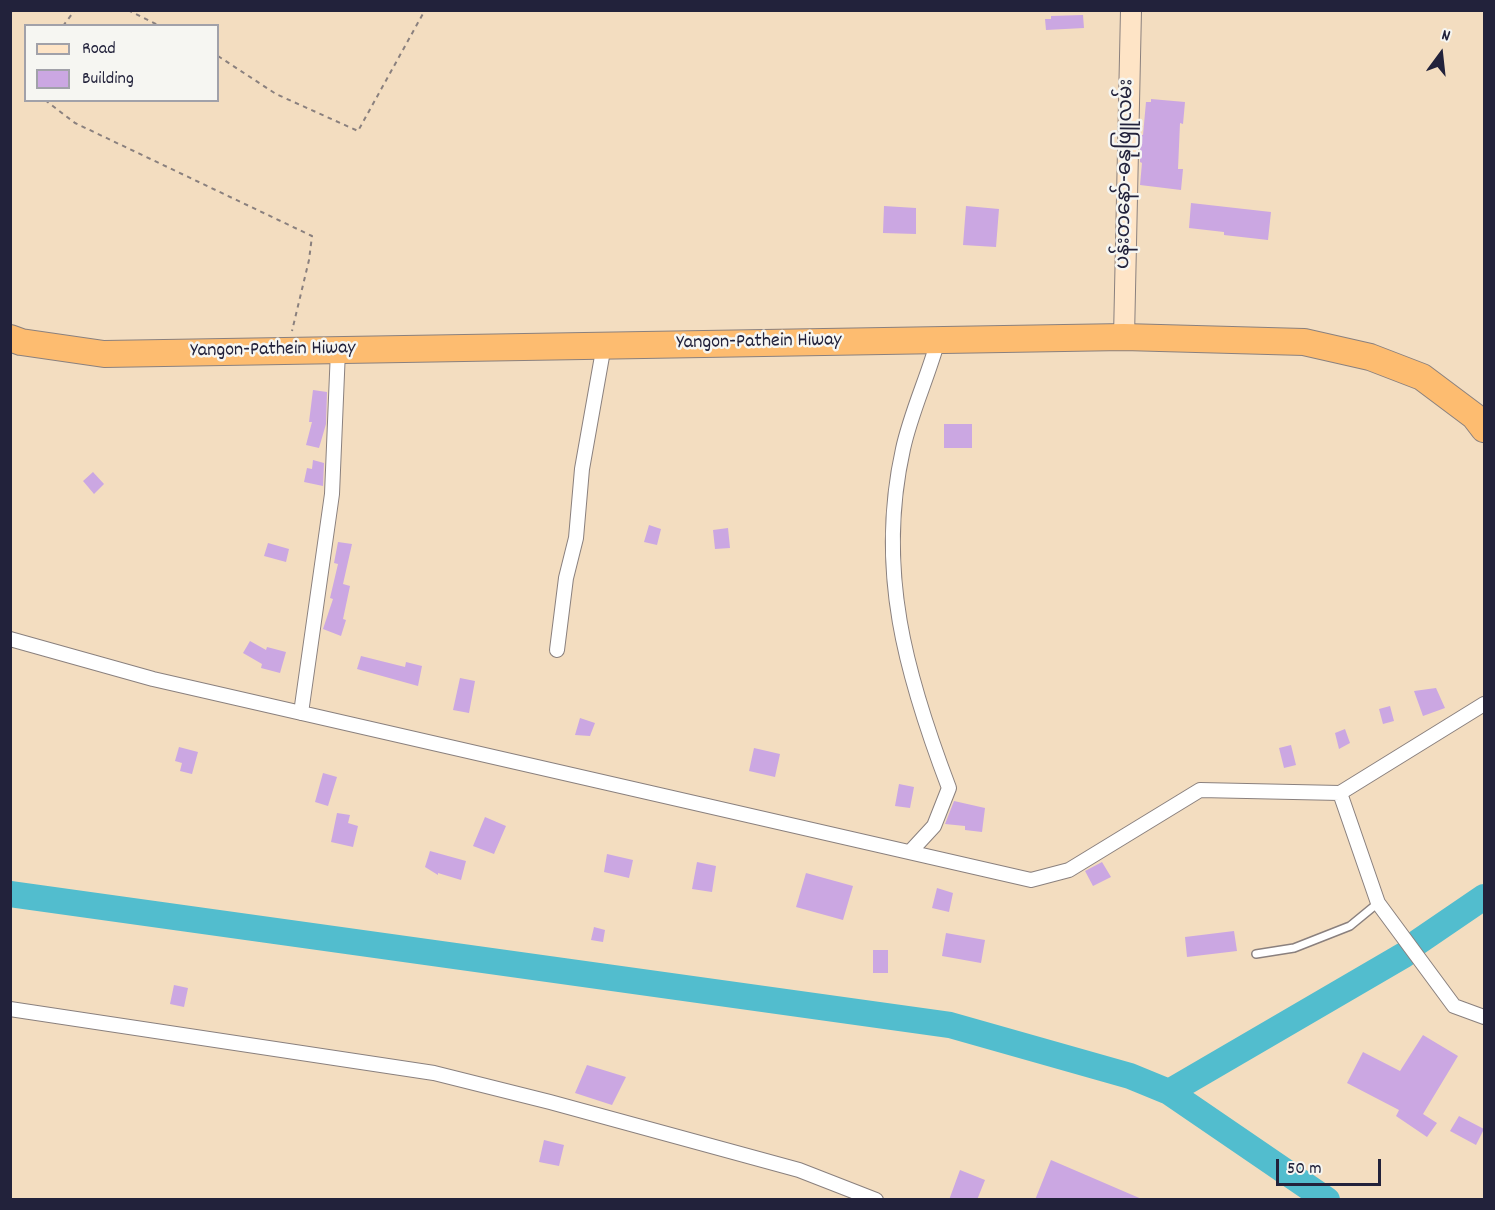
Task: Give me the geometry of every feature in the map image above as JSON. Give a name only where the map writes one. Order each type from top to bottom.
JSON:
[{"type":"highway","name":"Yangon-Pathein Hiway","points":[[10,338],[21,342],[104,354],[1124,337],[1304,342],[1370,357],[1422,376],[1474,416],[1485,429]]},
{"type":"street","name":"ပန်းတနော်-ဓနုဖြူလမ်း","points":[[1124,337],[1131,10]]},
{"type":"street","points":[[909,852],[934,826],[949,788],[921,711],[902,642],[891,537],[903,450],[938,340]]},
{"type":"street","points":[[557,650],[566,578],[576,538],[582,469],[604,345]]},
{"type":"street","points":[[301,713],[332,494],[338,350]]},
{"type":"street","points":[[10,639],[153,679],[1031,880],[1069,870],[1200,790],[1340,793],[1485,704]]},
{"type":"street","points":[[1340,793],[1378,903],[1454,1006],[1485,1017]]},
{"type":"street","points":[[10,1010],[434,1073],[550,1101],[799,1170],[876,1200]]},
{"type":"lane","points":[[1256,954],[1294,948],[1350,926],[1378,903]]},
{"type":"path","points":[[64,24],[75,10]]},
{"type":"path","points":[[128,10],[156,24]]},
{"type":"path","points":[[219,57],[276,94],[358,131],[425,10]]},
{"type":"path","points":[[48,102],[75,123],[312,236],[299,307],[285,351]]},
{"type":"building","points":[[1083,15],[1084,28],[1046,30],[1045,19],[1051,19],[1051,16]]},
{"type":"building","points":[[1151,99],[1185,102],[1183,124],[1180,123],[1178,169],[1183,169],[1181,190],[1140,185],[1142,163],[1140,162],[1140,135],[1143,135],[1146,102],[1151,102]]},
{"type":"building","points":[[1191,203],[1271,212],[1268,240],[1189,228]]},
{"type":"building","points":[[884,206],[916,208],[916,234],[883,233]]},
{"type":"building","points":[[966,206],[999,209],[996,247],[963,245]]},
{"type":"building","points":[[313,390],[327,392],[326,424],[319,448],[306,445],[312,422],[309,422]]},
{"type":"building","points":[[944,424],[972,424],[972,448],[944,448]]},
{"type":"building","points":[[313,460],[324,463],[323,486],[304,482],[307,468],[312,469]]},
{"type":"building","points":[[93,472],[104,484],[94,494],[83,481]]},
{"type":"building","points":[[649,525],[661,529],[657,545],[644,542]]},
{"type":"building","points":[[728,528],[730,548],[715,549],[713,530]]},
{"type":"building","points":[[338,542],[352,544],[343,584],[350,586],[343,619],[346,620],[341,636],[323,629],[333,599],[330,598],[338,564],[334,563]]},
{"type":"building","points":[[268,543],[289,549],[286,562],[264,556]]},
{"type":"building","points":[[250,641],[266,650],[267,647],[286,652],[280,673],[261,668],[262,664],[243,653]]},
{"type":"building","points":[[361,656],[405,667],[406,662],[422,666],[418,686],[357,669]]},
{"type":"building","points":[[460,678],[475,681],[469,713],[453,710]]},
{"type":"building","points":[[1436,688],[1445,708],[1423,716],[1414,691]]},
{"type":"building","points":[[1390,706],[1394,721],[1383,724],[1379,709]]},
{"type":"building","points":[[580,718],[595,723],[590,736],[575,735]]},
{"type":"building","points":[[1345,729],[1350,743],[1339,749],[1335,733]]},
{"type":"building","points":[[1291,745],[1296,765],[1284,768],[1279,748]]},
{"type":"building","points":[[179,747],[198,752],[192,774],[180,771],[182,763],[175,761]]},
{"type":"building","points":[[754,748],[780,754],[775,777],[749,771]]},
{"type":"building","points":[[323,773],[337,777],[328,806],[315,802]]},
{"type":"building","points":[[899,784],[914,787],[910,808],[895,806]]},
{"type":"building","points":[[954,801],[985,808],[982,832],[965,830],[965,826],[945,824]]},
{"type":"building","points":[[337,813],[350,815],[348,823],[358,826],[353,847],[331,842]]},
{"type":"building","points":[[485,817],[506,826],[494,854],[473,846]]},
{"type":"building","points":[[430,851],[466,861],[461,880],[438,873],[438,875],[425,867]]},
{"type":"building","points":[[607,854],[633,860],[629,878],[604,872]]},
{"type":"building","points":[[697,862],[716,866],[712,892],[692,889]]},
{"type":"building","points":[[1102,862],[1111,877],[1093,886],[1085,871]]},
{"type":"building","points":[[806,873],[853,886],[843,920],[796,907]]},
{"type":"building","points":[[937,888],[953,893],[949,912],[932,908]]},
{"type":"building","points":[[594,927],[605,930],[603,942],[591,940]]},
{"type":"building","points":[[1234,931],[1237,951],[1187,957],[1185,937]]},
{"type":"building","points":[[946,933],[985,940],[981,963],[942,956]]},
{"type":"building","points":[[873,950],[888,950],[888,973],[873,973]]},
{"type":"building","points":[[174,985],[188,988],[184,1007],[170,1004]]},
{"type":"building","points":[[1423,1035],[1458,1056],[1423,1114],[1437,1123],[1427,1137],[1396,1116],[1399,1110],[1347,1083],[1363,1052],[1400,1071]]},
{"type":"building","points":[[587,1065],[626,1077],[612,1105],[575,1093]]},
{"type":"building","points":[[1459,1116],[1484,1129],[1476,1145],[1450,1131]]},
{"type":"building","points":[[544,1140],[564,1145],[559,1166],[539,1162]]},
{"type":"building","points":[[1051,1160],[1144,1200],[1035,1200]]},
{"type":"building","points":[[960,1170],[985,1180],[977,1200],[949,1200]]},
{"type":"waterway","points":[[10,894],[950,1025],[1130,1076],[1169,1092],[1327,1200]]},
{"type":"waterway","points":[[1418,942],[1484,897]]},
{"type":"waterway","points":[[1169,1092],[1404,955]]}]
